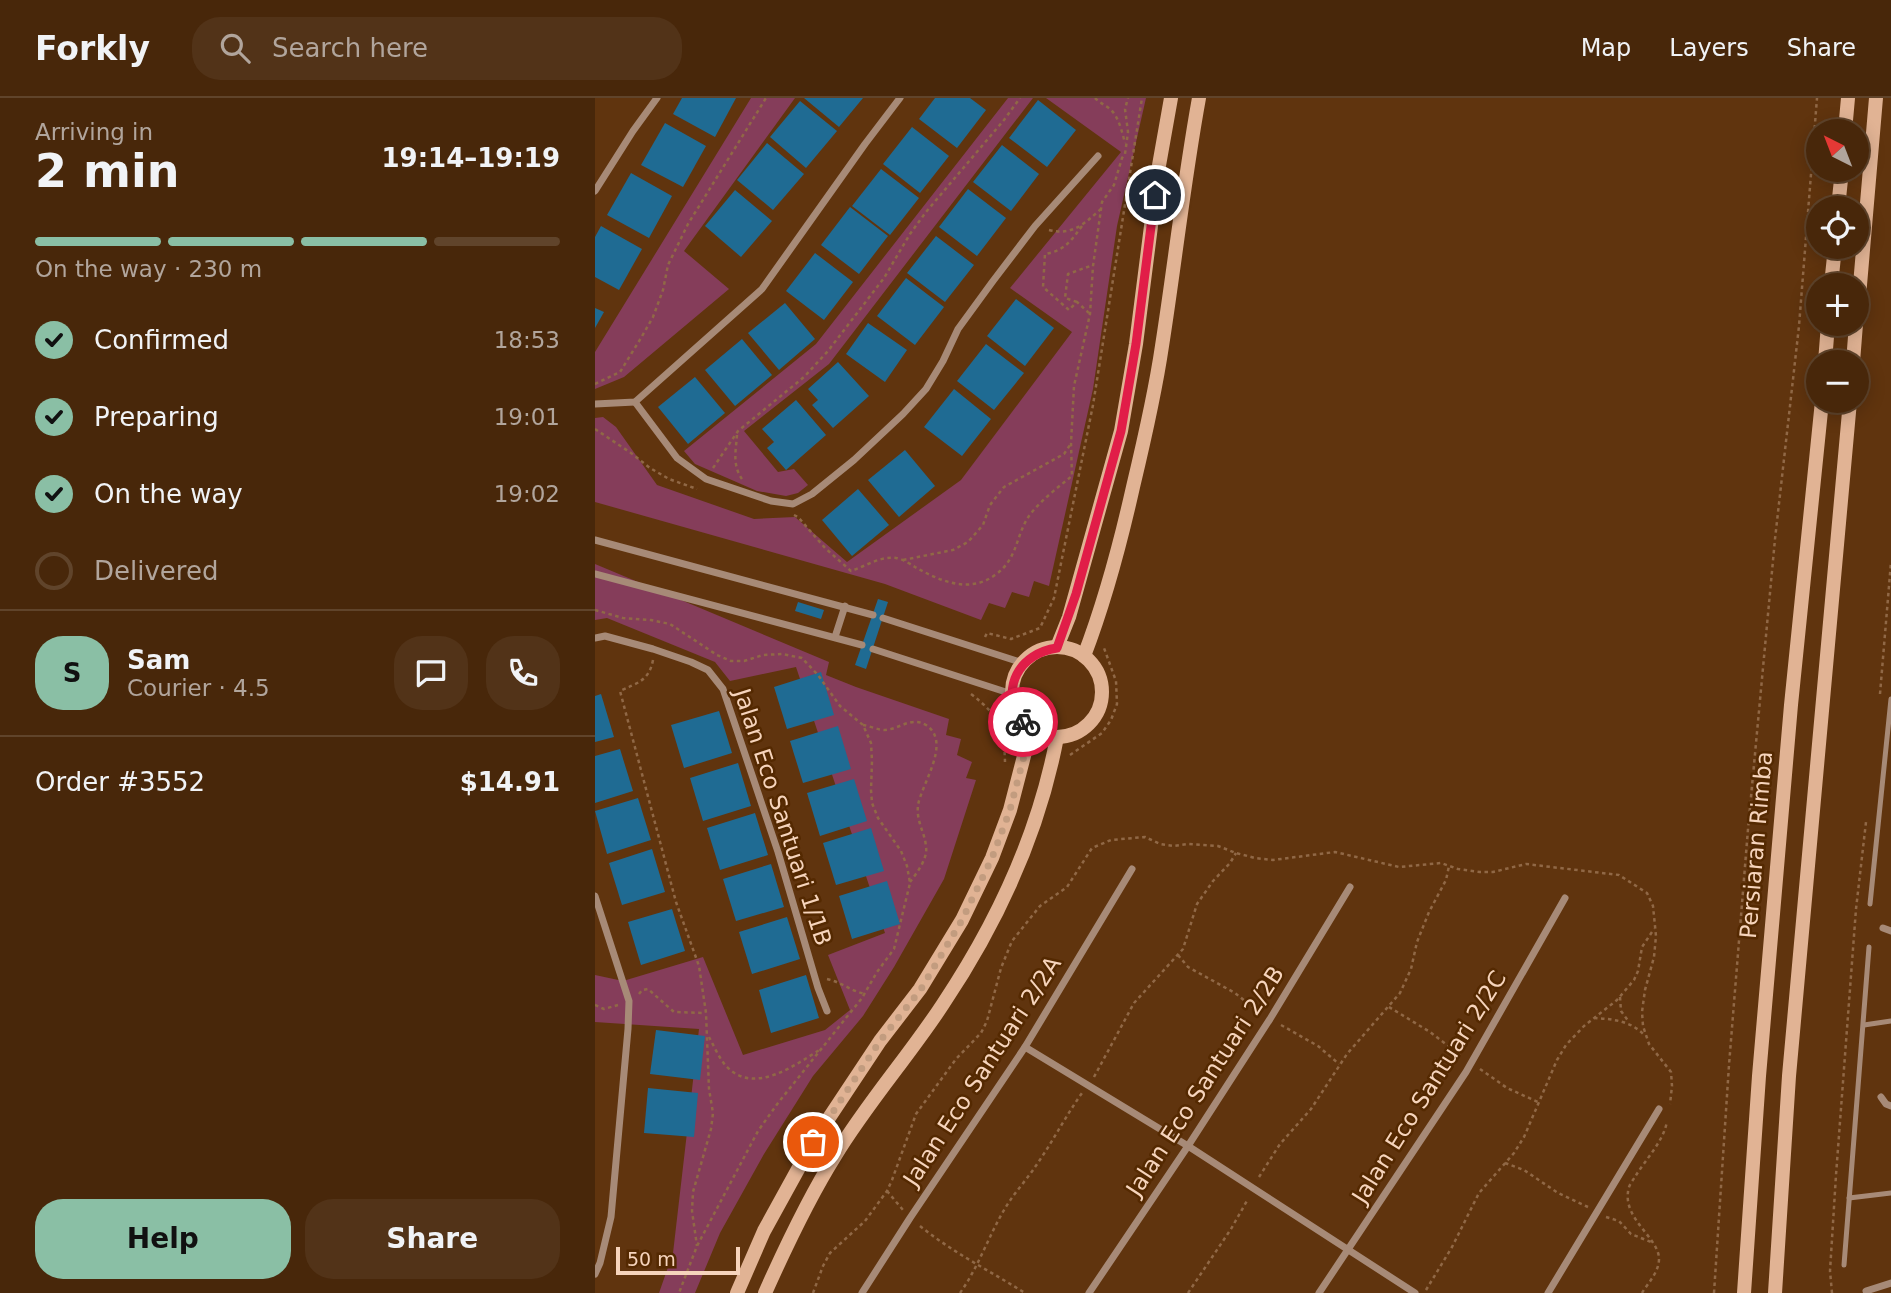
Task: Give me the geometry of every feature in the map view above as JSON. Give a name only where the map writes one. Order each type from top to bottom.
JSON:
[{"type":"street","points":[[595,191],[657,98]]},
{"type":"street","points":[[595,404],[635,402],[762,289],[900,98]]},
{"type":"street","points":[[1057,648],[1069,617],[1121,431],[1171,98]]},
{"type":"street","points":[[1084,656],[1117,554],[1145,436],[1162,348],[1185,174],[1199,98]]},
{"type":"street","points":[[1846,119],[1848,98]]},
{"type":"street","points":[[1861,273],[1876,98]]},
{"type":"street","points":[[635,402],[677,458],[706,479],[771,501],[793,505],[854,460],[926,389],[958,329],[1035,226],[1098,156]]},
{"type":"street","name":"Persiaran Rimba","points":[[1744,1293],[1759,1076],[1821,413]]},
{"type":"street","points":[[1775,1293],[1789,1076],[1849,413]]},
{"type":"street","points":[[595,540],[873,615]]},
{"type":"street","points":[[595,574],[862,645]]},
{"type":"street","points":[[835,637],[845,606]]},
{"type":"street","points":[[883,618],[1023,663]]},
{"type":"street","name":"Jalan Eco Santuari 1/1B","points":[[595,638],[605,636],[691,662],[708,670],[723,689],[778,852],[827,1011]]},
{"type":"street","points":[[1057,648],[1072,650],[1084,656],[1094,666],[1102,693],[1100,707],[1083,729],[1071,735],[1057,737],[1043,735],[1031,729],[1021,719],[1012,694],[1014,682],[1023,663],[1045,649],[1057,648]]},
{"type":"street","points":[[873,649],[1012,694]]},
{"type":"street","points":[[737,1293],[764,1231],[813,1142],[880,1041],[921,989],[962,920],[992,858],[1010,810],[1031,729]]},
{"type":"street","points":[[765,1293],[788,1242],[835,1155],[942,1005],[987,931],[1018,868],[1050,774],[1057,737]]},
{"type":"street","name":"Jalan Eco Santuari 2/2A","points":[[863,1293],[1025,1047],[1132,869]]},
{"type":"street","name":"Jalan Eco Santuari 2/2B","points":[[1089,1293],[1270,1019],[1350,887]]},
{"type":"street","points":[[595,895],[629,1001],[611,1217],[595,1274]]},
{"type":"street","name":"Jalan Eco Santuari 2/2C","points":[[1319,1293],[1466,1072],[1565,898]]},
{"type":"street","points":[[1025,1047],[1188,1146],[1415,1293]]},
{"type":"street","points":[[1881,1097],[1886,1104],[1891,1105]]},
{"type":"street","points":[[1548,1293],[1659,1109]]},
{"type":"street","points":[[1866,1291],[1891,1283]]},
{"type":"lane","points":[[1870,904],[1891,699]]},
{"type":"lane","points":[[1844,1265],[1869,947]]},
{"type":"lane","points":[[1864,1025],[1891,1021]]},
{"type":"lane","points":[[1849,1198],[1891,1193]]},
{"type":"path","points":[[595,384],[620,372],[641,338],[653,317],[663,290],[668,265],[688,224],[766,98]]},
{"type":"path","points":[[706,479],[737,431],[804,377],[828,351],[884,278],[926,212],[1020,98]]},
{"type":"path","points":[[1095,98],[1111,110],[1119,122],[1126,144]]},
{"type":"path","points":[[789,513],[798,517],[825,548],[851,571],[882,558],[898,558],[958,586],[976,584],[992,578],[1006,567],[1030,516],[1072,476],[1074,386],[1090,314],[1101,208],[1114,185],[1125,154],[1128,132],[1125,110],[1128,98]]},
{"type":"path","points":[[981,649],[987,633],[1011,639],[1040,628],[1054,598],[1093,405],[1142,98]]},
{"type":"path","points":[[1714,1293],[1748,829],[1775,539],[1799,326],[1818,98]]},
{"type":"path","points":[[1077,302],[1069,310],[1043,287],[1045,254],[1054,253],[1067,246],[1082,226],[1101,208]]},
{"type":"path","points":[[1035,226],[1056,232],[1073,231],[1082,226]]},
{"type":"path","points":[[1090,314],[1077,302],[1066,298],[1065,293],[1068,274],[1094,265]]},
{"type":"path","points":[[595,429],[669,479],[702,490]]},
{"type":"path","points":[[737,431],[736,471],[743,480],[745,492]]},
{"type":"path","points":[[903,560],[953,550],[968,542],[983,525],[990,505],[1004,487],[1064,454],[1071,443]]},
{"type":"path","points":[[1880,696],[1891,562]]},
{"type":"path","points":[[1065,759],[1102,733],[1117,704],[1116,681],[1102,642]]},
{"type":"path","points":[[653,649],[653,664],[644,680],[619,691],[676,902],[699,966],[706,1013],[708,1076],[713,1113],[693,1192],[692,1211],[697,1246]]},
{"type":"path","points":[[972,680],[970,693],[990,709],[999,724],[1005,746],[1005,774]]},
{"type":"path","points":[[863,725],[885,730],[912,721],[924,724],[933,731],[937,739],[936,753],[918,803],[917,817],[926,854],[910,883]]},
{"type":"path","points":[[1832,1293],[1830,1271],[1837,1161],[1856,909],[1866,816]]},
{"type":"path","points":[[813,1293],[830,1253],[865,1221],[887,1191],[916,1114],[956,1059],[981,1033],[987,1021],[1001,968],[1013,941],[1040,906],[1067,887],[1092,848],[1111,840],[1145,837],[1173,846],[1218,845],[1236,853],[1273,860],[1335,852],[1399,867],[1441,863],[1458,869],[1493,872],[1526,864],[1619,875],[1647,893],[1653,906],[1654,957],[1645,990],[1643,1026],[1649,1044],[1671,1072],[1669,1110]]},
{"type":"path","points":[[960,1293],[1009,1201],[1034,1170],[1065,1117],[1089,1085],[1134,1003],[1183,949],[1197,904],[1236,853]]},
{"type":"path","points":[[1188,1293],[1231,1230],[1271,1156],[1311,1109],[1347,1054],[1382,1016],[1406,983],[1417,942],[1446,880],[1449,866]]},
{"type":"path","points":[[1425,1293],[1452,1247],[1479,1192],[1514,1153],[1524,1137],[1566,1045],[1620,997],[1634,980],[1642,947],[1655,928]]},
{"type":"path","points":[[1178,955],[1188,967],[1235,993],[1255,1010],[1318,1046],[1340,1065]]},
{"type":"path","points":[[814,975],[865,994]]},
{"type":"path","points":[[595,1005],[604,1009],[636,998],[642,990],[648,989],[674,1012],[706,1013]]},
{"type":"path","points":[[1620,997],[1621,1011],[1631,1025]]},
{"type":"path","points":[[1594,1018],[1613,1019],[1631,1025],[1646,1037]]},
{"type":"path","points":[[707,1034],[728,1068],[753,1079],[764,1079],[780,1073],[823,1048]]},
{"type":"path","points":[[1642,1293],[1655,1273],[1659,1260],[1657,1252],[1635,1219],[1627,1191],[1666,1127],[1668,1118]]},
{"type":"path","points":[[1505,1163],[1524,1170],[1558,1193],[1619,1221],[1631,1234],[1651,1242]]},
{"type":"path","points":[[887,1191],[910,1218],[940,1242],[1025,1293]]},
{"type":"shaded area","points":[[751,98],[795,98],[684,251],[729,289],[624,377],[595,389],[595,352]]},
{"type":"shaded area","points":[[1008,98],[1033,98],[829,364],[744,431],[778,472],[794,469],[808,485],[798,493],[786,496],[757,491],[695,464],[684,451],[816,344]]},
{"type":"shaded area","points":[[1046,98],[1146,98],[1117,226],[1093,389],[1049,586],[1034,581],[1029,597],[1012,592],[1005,608],[989,603],[981,620],[885,584],[595,502],[595,418],[603,417],[616,427],[657,485],[754,519],[795,517],[847,562],[961,480],[1072,332],[1010,288],[1121,152]]},
{"type":"shaded area","points":[[595,564],[829,662],[826,675],[949,719],[946,735],[961,739],[957,755],[972,762],[966,778],[976,780],[944,879],[863,1016],[813,1076],[764,1154],[720,1233],[695,1293],[659,1293],[673,1253],[699,1029],[595,1022],[595,975],[623,981],[703,957],[743,1055],[825,1030],[850,1010],[828,955],[885,933],[796,667],[730,681],[715,662],[607,618],[595,620]]},
{"type":"building","points":[[682,98],[736,98],[715,137],[673,114]]},
{"type":"building","points":[[804,98],[863,98],[839,127]]},
{"type":"building","points":[[935,98],[970,98],[986,110],[957,148],[919,119]]},
{"type":"building","points":[[1038,100],[1076,130],[1047,167],[1009,138]]},
{"type":"building","points":[[800,101],[837,131],[806,168],[770,137]]},
{"type":"building","points":[[665,123],[706,146],[683,187],[641,165]]},
{"type":"building","points":[[912,127],[949,156],[920,193],[883,164]]},
{"type":"building","points":[[767,143],[804,174],[773,210],[737,180]]},
{"type":"building","points":[[1002,145],[1039,174],[1011,211],[973,182]]},
{"type":"building","points":[[881,169],[919,198],[890,235],[852,206]]},
{"type":"building","points":[[631,173],[672,196],[649,238],[607,215]]},
{"type":"building","points":[[968,189],[1006,218],[977,256],[939,227]]},
{"type":"building","points":[[735,190],[772,221],[741,257],[705,226]]},
{"type":"building","points":[[850,207],[888,236],[859,274],[821,245]]},
{"type":"building","points":[[601,226],[642,249],[619,290],[595,277],[595,237]]},
{"type":"building","points":[[936,236],[974,265],[945,302],[907,273]]},
{"type":"building","points":[[815,253],[853,282],[824,320],[786,291]]},
{"type":"building","points":[[906,278],[944,307],[915,345],[877,316]]},
{"type":"building","points":[[1016,299],[1054,328],[1025,366],[987,336]]},
{"type":"building","points":[[785,303],[815,339],[779,370],[748,333]]},
{"type":"building","points":[[595,308],[604,312],[595,328]]},
{"type":"building","points":[[868,323],[907,350],[885,382],[846,354]]},
{"type":"building","points":[[742,339],[772,375],[735,406],[705,370]]},
{"type":"building","points":[[986,344],[1024,373],[994,410],[957,381]]},
{"type":"building","points":[[838,362],[869,396],[833,428],[812,405],[818,400],[808,389]]},
{"type":"building","points":[[695,377],[725,413],[688,444],[658,407]]},
{"type":"building","points":[[954,389],[991,419],[962,456],[924,427]]},
{"type":"building","points":[[796,400],[826,435],[786,470],[767,448],[774,442],[762,429]]},
{"type":"building","points":[[905,450],[935,486],[899,517],[868,480]]},
{"type":"building","points":[[858,489],[889,525],[852,556],[822,520]]},
{"type":"building","points":[[878,599],[888,602],[866,669],[855,665]]},
{"type":"building","points":[[798,602],[824,610],[821,619],[795,611]]},
{"type":"building","points":[[821,672],[834,715],[787,729],[774,687]]},
{"type":"building","points":[[601,694],[614,737],[595,742],[595,696]]},
{"type":"building","points":[[719,711],[732,753],[684,768],[671,725]]},
{"type":"building","points":[[838,726],[851,769],[803,783],[790,741]]},
{"type":"building","points":[[620,749],[633,791],[595,803],[595,756]]},
{"type":"building","points":[[738,763],[751,806],[703,821],[690,778]]},
{"type":"building","points":[[854,779],[867,821],[820,836],[807,793]]},
{"type":"building","points":[[638,798],[651,840],[607,854],[595,811]]},
{"type":"building","points":[[755,813],[768,855],[720,870],[707,828]]},
{"type":"building","points":[[871,828],[884,871],[836,885],[823,843]]},
{"type":"building","points":[[652,849],[665,892],[622,905],[609,863]]},
{"type":"building","points":[[771,864],[784,907],[736,921],[723,879]]},
{"type":"building","points":[[887,881],[900,924],[852,939],[839,896]]},
{"type":"building","points":[[672,909],[685,951],[641,965],[628,922]]},
{"type":"building","points":[[787,917],[800,959],[752,974],[739,932]]},
{"type":"building","points":[[806,975],[819,1018],[771,1033],[759,990]]},
{"type":"building","points":[[656,1030],[705,1036],[700,1080],[650,1074]]},
{"type":"building","points":[[648,1088],[698,1093],[694,1137],[644,1133]]},
{"type":"way so far","points":[[813,1142],[880,1041],[921,989],[962,920],[992,858],[1010,810],[1031,729],[1023,722]]},
{"type":"route","points":[[1023,722],[1012,694],[1017,673],[1023,663],[1033,655],[1045,649],[1057,648],[1090,548],[1121,431],[1136,344],[1155,195]]}]
